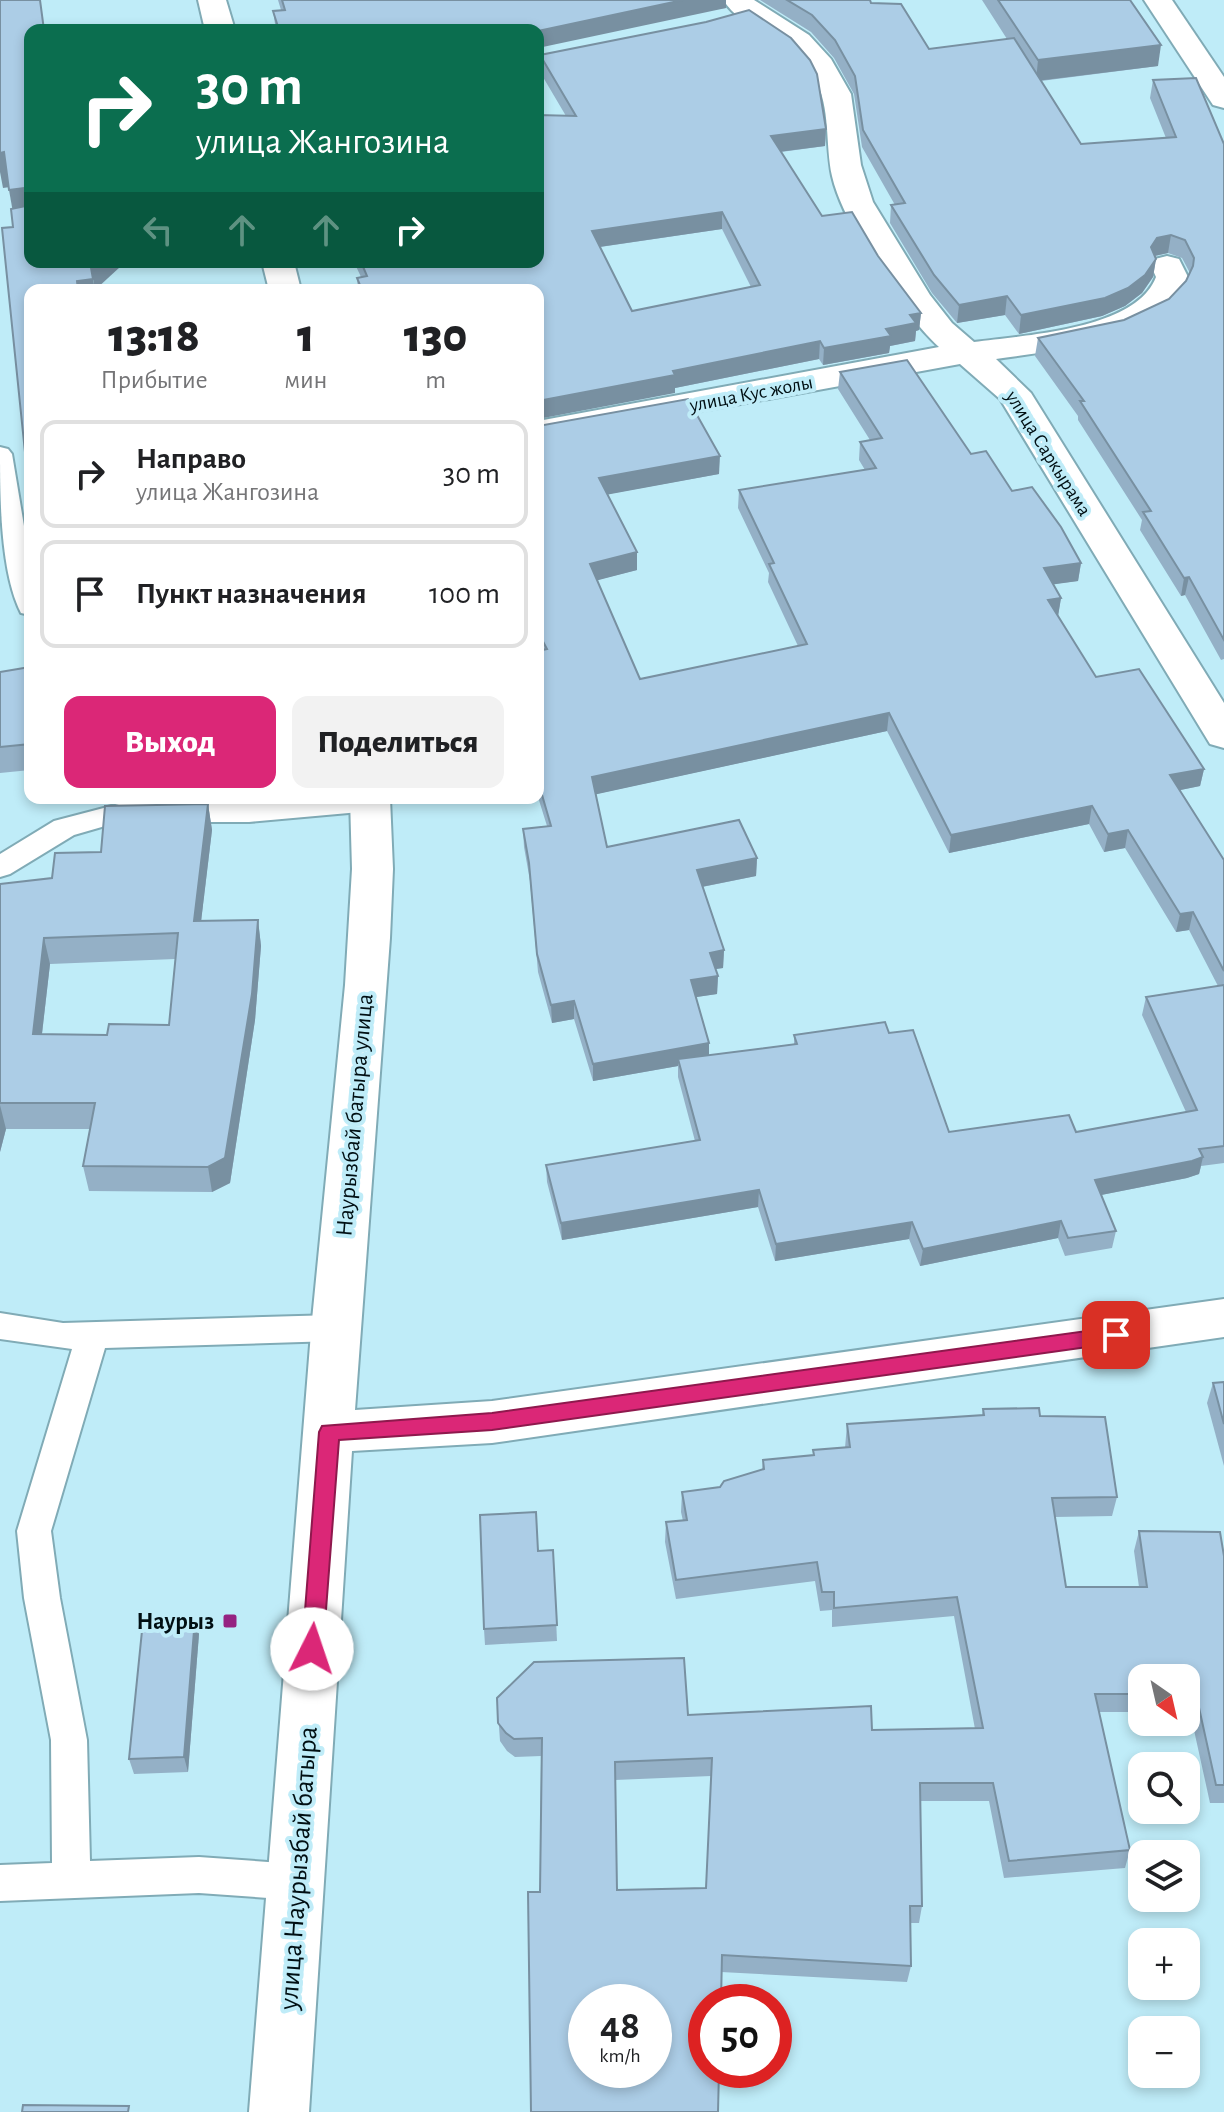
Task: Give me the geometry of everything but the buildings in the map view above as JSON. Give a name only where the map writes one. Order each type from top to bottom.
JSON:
[{"type":"street","points":[[212,0],[218,24]]},
{"type":"street","points":[[1158,0],[1224,99]]},
{"type":"street","points":[[715,24],[744,7]]},
{"type":"street","name":"улица Саркырама","points":[[744,7],[806,48],[828,79],[838,98],[840,134],[854,198],[881,244],[939,329],[964,352],[995,372],[1014,393],[1224,735]]},
{"type":"street","name":"улица Кус жолы","points":[[544,430],[774,390],[964,352],[1062,340],[1135,319],[1165,296],[1172,277],[1167,266]]},
{"type":"street","name":"Наурызбай батыра улица","points":[[329,1432],[334,1328],[360,1069],[375,847],[370,804]]},
{"type":"street","points":[[329,1432],[492,1422],[1224,1318]]},
{"type":"street","name":"улица Наурызбай батыра","points":[[279,2112],[329,1432]]},
{"type":"lane","points":[[0,454],[24,598]]},
{"type":"lane","points":[[0,867],[64,828],[119,813],[249,813],[333,804]]},
{"type":"lane","points":[[0,1326],[63,1336],[334,1328]]},
{"type":"lane","points":[[71,1882],[69,1740],[42,1598],[34,1531],[92,1336]]},
{"type":"lane","points":[[0,1883],[199,1875],[296,1882]]},
{"type":"place","name":"Наурыз","points":[[230,1621]]},
{"type":"route","points":[[312,1649],[329,1432],[492,1422],[1116,1335]]}]
